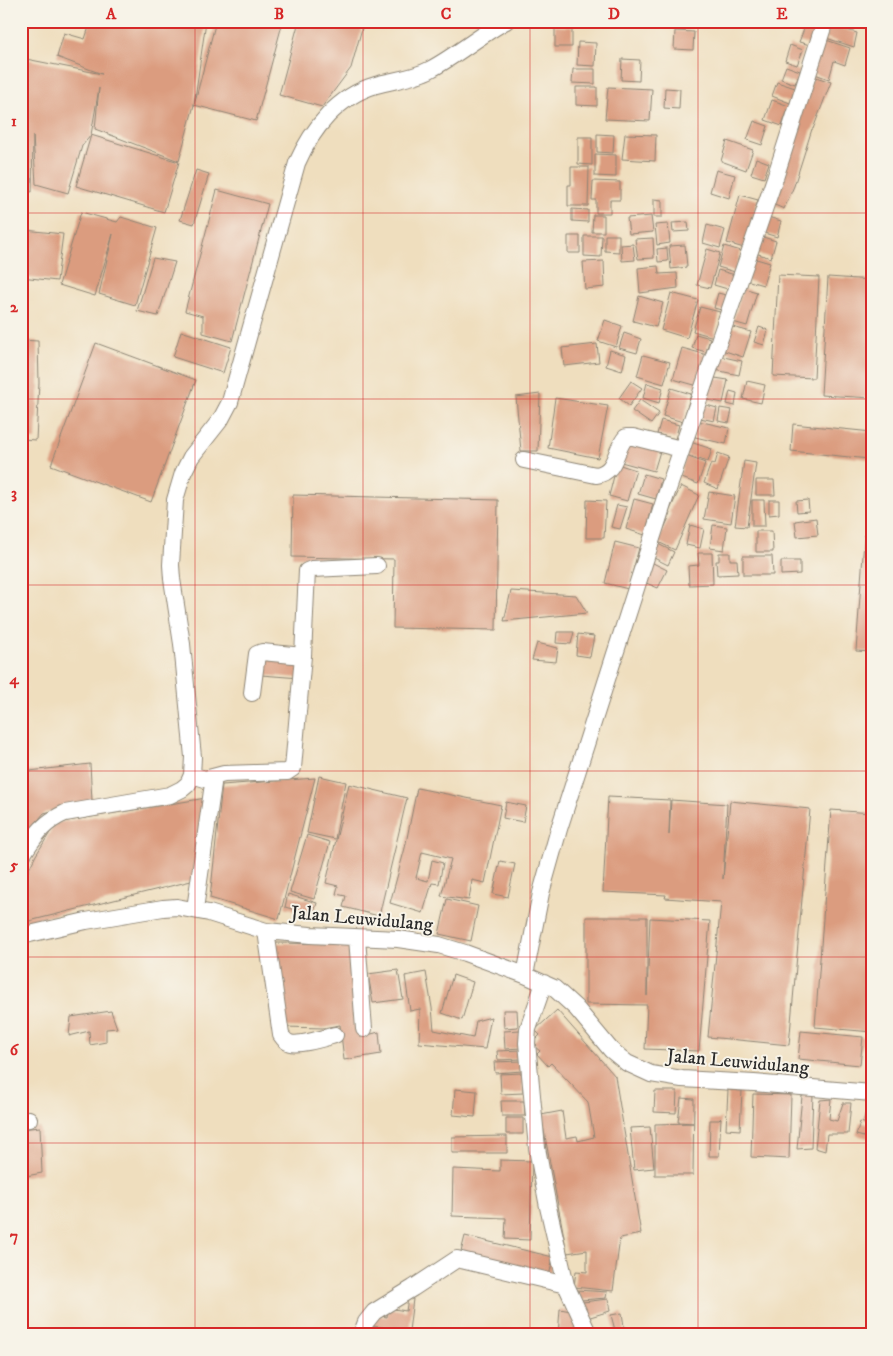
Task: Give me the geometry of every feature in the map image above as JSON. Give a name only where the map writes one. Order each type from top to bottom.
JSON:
[{"type":"street","points":[[195,909],[202,777],[193,757],[182,644],[171,565],[175,500],[183,472],[191,457],[221,419],[230,402],[297,164],[314,132],[345,100],[366,88],[430,70],[485,32],[506,21]]},
{"type":"street","points":[[525,975],[541,893],[559,829],[681,449],[775,178],[824,25]]},
{"type":"street","points":[[524,460],[596,475],[604,474],[609,470],[626,437],[681,449]]},
{"type":"street","points":[[21,857],[39,831],[53,818],[65,813],[170,795],[202,777],[224,774],[287,772],[293,768],[303,656],[307,572],[312,568],[377,566]]},
{"type":"street","points":[[252,693],[257,654],[262,652],[303,656]]},
{"type":"street","name":"Jalan Leuwidulang","points":[[21,936],[86,921],[177,907],[195,909],[266,931],[398,939],[439,945],[525,975],[554,988],[576,1008],[611,1050],[627,1063],[651,1074],[674,1078],[872,1093]]},
{"type":"street","points":[[266,931],[281,1035],[290,1044],[298,1044],[335,1035]]},
{"type":"street","points":[[357,938],[364,1028]]},
{"type":"street","points":[[544,983],[528,1030],[527,1043],[537,1148],[566,1285],[589,1335]]},
{"type":"street","points":[[361,1335],[366,1322],[374,1312],[457,1259],[566,1285]]},
{"type":"building","points":[[91,21],[206,21],[194,105],[179,161],[95,129],[99,88],[91,135],[82,146],[68,193],[36,184],[33,136],[32,192],[21,190],[21,58],[102,74],[57,57],[64,33],[85,39]]},
{"type":"building","points":[[216,21],[283,21],[256,121],[194,105]]},
{"type":"building","points":[[299,21],[364,21],[351,68],[322,107],[279,95]]},
{"type":"building","points":[[837,21],[857,21],[858,24],[837,25]]},
{"type":"building","points":[[806,24],[819,27],[814,46],[799,42]]},
{"type":"building","points":[[830,25],[857,33],[854,47],[826,38]]},
{"type":"building","points":[[555,26],[572,27],[572,47],[555,47]]},
{"type":"building","points":[[675,31],[694,32],[693,50],[674,49]]},
{"type":"building","points":[[823,39],[850,48],[845,65],[834,61],[829,79],[812,73]]},
{"type":"building","points":[[578,42],[596,43],[595,66],[577,65]]},
{"type":"building","points":[[790,45],[803,50],[797,65],[785,61]]},
{"type":"building","points":[[622,59],[640,60],[639,81],[621,80]]},
{"type":"building","points":[[786,66],[800,71],[795,84],[781,79]]},
{"type":"building","points":[[573,69],[595,69],[595,84],[572,83]]},
{"type":"building","points":[[813,76],[831,82],[812,129],[794,186],[784,209],[770,203]]},
{"type":"building","points":[[777,82],[795,88],[790,103],[772,96]]},
{"type":"building","points":[[576,87],[597,87],[597,106],[576,105]]},
{"type":"building","points":[[608,87],[652,89],[650,121],[605,119]]},
{"type":"building","points":[[665,88],[680,89],[679,109],[664,108]]},
{"type":"building","points":[[772,100],[789,106],[782,126],[765,120]]},
{"type":"building","points":[[754,121],[768,126],[762,145],[747,140]]},
{"type":"building","points":[[597,134],[614,135],[613,153],[597,152]]},
{"type":"building","points":[[625,134],[656,135],[655,161],[622,159]]},
{"type":"building","points":[[91,135],[179,162],[164,212],[76,186]]},
{"type":"building","points":[[578,137],[592,137],[592,165],[578,164]]},
{"type":"building","points":[[727,141],[753,150],[746,170],[721,161]]},
{"type":"building","points":[[595,154],[616,155],[616,177],[595,176]]},
{"type":"building","points":[[756,158],[769,163],[764,178],[751,174]]},
{"type":"building","points":[[571,167],[589,167],[588,206],[568,206],[568,185],[571,185]]},
{"type":"building","points":[[196,170],[209,174],[194,224],[180,220]]},
{"type":"building","points":[[716,170],[735,175],[729,198],[710,192]]},
{"type":"building","points":[[593,181],[620,182],[620,200],[610,200],[610,213],[596,213],[596,200],[592,200]]},
{"type":"building","points":[[217,190],[268,204],[232,341],[203,333],[203,316],[185,311]]},
{"type":"building","points":[[740,195],[758,200],[744,248],[727,243]]},
{"type":"building","points":[[654,199],[662,200],[662,217],[654,217]]},
{"type":"building","points":[[572,209],[588,210],[588,222],[572,221]]},
{"type":"building","points":[[81,212],[117,222],[121,217],[157,228],[135,305],[99,294],[113,234],[95,296],[59,285]]},
{"type":"building","points":[[593,215],[604,215],[604,232],[592,232]]},
{"type":"building","points":[[651,216],[653,232],[629,234],[627,218]]},
{"type":"building","points":[[765,216],[781,221],[777,237],[761,232]]},
{"type":"building","points":[[688,222],[689,231],[673,232],[672,223]]},
{"type":"building","points":[[668,224],[670,243],[657,245],[655,225]]},
{"type":"building","points":[[707,225],[725,230],[720,248],[703,243]]},
{"type":"building","points":[[25,230],[63,234],[57,281],[21,277]]},
{"type":"building","points":[[605,235],[619,235],[619,252],[605,251]]},
{"type":"building","points":[[568,236],[580,236],[580,253],[568,253]]},
{"type":"building","points":[[584,236],[602,236],[601,257],[584,256]]},
{"type":"building","points":[[760,236],[776,241],[771,258],[755,253]]},
{"type":"building","points":[[653,238],[654,258],[638,259],[635,239]]},
{"type":"building","points":[[633,244],[635,260],[622,261],[621,245]]},
{"type":"building","points":[[685,245],[687,267],[671,269],[669,246]]},
{"type":"building","points":[[724,246],[741,251],[735,272],[718,267]]},
{"type":"building","points":[[667,248],[668,261],[658,262],[657,249]]},
{"type":"building","points":[[707,249],[720,253],[710,288],[697,285]]},
{"type":"building","points":[[153,258],[175,262],[158,316],[137,311]]},
{"type":"building","points":[[753,258],[770,263],[763,285],[746,280]]},
{"type":"building","points":[[604,261],[605,287],[585,289],[583,262]]},
{"type":"building","points":[[658,266],[659,274],[677,273],[678,288],[640,293],[638,268]]},
{"type":"building","points":[[718,270],[735,275],[731,290],[714,285]]},
{"type":"building","points":[[778,275],[819,277],[814,378],[773,376]]},
{"type":"building","points":[[828,277],[872,280],[872,398],[821,395]]},
{"type":"building","points":[[743,288],[757,292],[747,326],[733,322]]},
{"type":"building","points":[[671,293],[698,300],[687,338],[661,330]]},
{"type":"building","points":[[718,293],[730,296],[725,311],[714,308]]},
{"type":"building","points":[[639,296],[663,303],[656,327],[633,321]]},
{"type":"building","points":[[700,307],[720,312],[714,337],[693,331]]},
{"type":"building","points":[[605,320],[622,326],[616,347],[598,341]]},
{"type":"building","points":[[729,326],[751,332],[743,357],[722,350]]},
{"type":"building","points":[[759,327],[768,330],[764,345],[754,342]]},
{"type":"building","points":[[181,331],[231,347],[223,373],[173,357]]},
{"type":"building","points":[[624,333],[641,339],[637,353],[619,348]]},
{"type":"building","points":[[696,334],[710,338],[706,352],[692,348]]},
{"type":"building","points":[[21,340],[38,341],[39,383],[36,440],[21,439]]},
{"type":"building","points":[[96,343],[196,380],[151,502],[51,465]]},
{"type":"building","points":[[597,344],[599,362],[564,366],[562,348]]},
{"type":"building","points":[[682,348],[707,355],[698,386],[673,379]]},
{"type":"building","points":[[610,350],[626,355],[622,371],[606,366]]},
{"type":"building","points":[[643,355],[670,362],[664,384],[637,376]]},
{"type":"building","points":[[719,356],[742,361],[739,375],[715,370]]},
{"type":"building","points":[[715,378],[728,380],[723,403],[707,400]]},
{"type":"building","points":[[631,381],[642,388],[629,406],[619,398]]},
{"type":"building","points":[[747,381],[765,385],[761,403],[743,399]]},
{"type":"building","points":[[647,383],[663,388],[659,403],[643,398]]},
{"type":"building","points":[[671,388],[691,394],[683,422],[663,416]]},
{"type":"building","points":[[730,391],[737,393],[735,406],[727,404]]},
{"type":"building","points":[[540,394],[538,451],[521,451],[516,397]]},
{"type":"building","points":[[555,398],[608,406],[598,458],[548,448]]},
{"type":"building","points":[[640,400],[659,413],[651,424],[632,411]]},
{"type":"building","points":[[703,404],[717,408],[714,421],[700,418]]},
{"type":"building","points":[[720,408],[732,410],[729,423],[718,421]]},
{"type":"building","points":[[661,420],[679,425],[675,439],[657,434]]},
{"type":"building","points":[[698,421],[729,428],[726,444],[695,437]]},
{"type":"building","points":[[793,424],[872,432],[869,459],[791,451]]},
{"type":"building","points":[[687,441],[712,449],[708,462],[683,454]]},
{"type":"building","points":[[626,442],[660,451],[654,471],[621,462]]},
{"type":"building","points":[[718,453],[729,457],[718,489],[704,483],[711,463],[715,464]]},
{"type":"building","points":[[686,456],[705,463],[698,484],[679,477]]},
{"type":"building","points":[[870,459],[872,459],[872,652],[856,651]]},
{"type":"building","points":[[744,461],[756,463],[747,527],[735,526]]},
{"type":"building","points":[[617,464],[636,470],[627,501],[609,496]]},
{"type":"building","points":[[644,474],[661,479],[656,499],[638,494]]},
{"type":"building","points":[[756,480],[774,480],[775,495],[756,495]]},
{"type":"building","points":[[681,486],[699,495],[675,550],[658,542]]},
{"type":"building","points":[[709,492],[735,496],[731,523],[704,519]]},
{"type":"building","points":[[293,495],[498,500],[496,630],[393,628],[394,559],[292,557]]},
{"type":"building","points":[[634,499],[653,504],[645,535],[626,529]]},
{"type":"building","points":[[587,500],[606,501],[604,538],[586,538]]},
{"type":"building","points":[[752,500],[764,500],[765,526],[752,526]]},
{"type":"building","points":[[769,500],[779,500],[779,514],[769,515]]},
{"type":"building","points":[[808,500],[809,511],[797,512],[796,501]]},
{"type":"building","points":[[617,505],[627,507],[620,529],[611,527]]},
{"type":"building","points":[[816,518],[818,535],[797,537],[795,521]]},
{"type":"building","points":[[690,525],[704,529],[700,548],[686,545]]},
{"type":"building","points":[[713,525],[727,527],[724,550],[710,548]]},
{"type":"building","points":[[756,531],[772,531],[773,552],[756,552]]},
{"type":"building","points":[[615,542],[639,548],[628,589],[605,583]]},
{"type":"building","points":[[658,544],[674,552],[668,565],[652,557]]},
{"type":"building","points":[[698,553],[712,553],[713,584],[689,585],[688,566],[699,565]]},
{"type":"building","points":[[719,553],[730,553],[730,560],[737,560],[738,574],[717,575],[716,561],[719,561]]},
{"type":"building","points":[[743,556],[772,556],[773,575],[743,575]]},
{"type":"building","points":[[781,561],[800,561],[800,574],[781,575]]},
{"type":"building","points":[[653,563],[667,570],[658,588],[644,582]]},
{"type":"building","points":[[511,591],[576,595],[587,613],[504,621]]},
{"type":"building","points":[[557,632],[574,632],[571,644],[556,643]]},
{"type":"building","points":[[578,634],[594,636],[590,657],[576,655]]},
{"type":"building","points":[[537,643],[558,648],[556,662],[532,660]]},
{"type":"building","points":[[262,658],[301,661],[300,678],[261,675]]},
{"type":"building","points":[[90,764],[92,801],[44,813],[21,841],[21,772]]},
{"type":"building","points":[[319,776],[346,782],[335,839],[307,833]]},
{"type":"building","points":[[315,778],[279,919],[210,898],[222,785]]},
{"type":"building","points":[[349,784],[407,798],[379,916],[343,907],[346,896],[336,894],[338,886],[326,883]]},
{"type":"building","points":[[417,788],[501,805],[485,883],[472,880],[469,900],[441,896],[451,859],[422,852],[416,878],[428,881],[432,860],[443,863],[439,884],[432,883],[423,913],[390,903],[405,848]]},
{"type":"building","points":[[608,797],[670,800],[669,835],[671,800],[727,804],[723,879],[730,801],[810,809],[789,1045],[708,1037],[721,902],[665,898],[666,895],[603,892]]},
{"type":"building","points":[[206,798],[199,879],[21,923],[21,885],[36,855],[56,823]]},
{"type":"building","points":[[506,802],[526,806],[523,822],[503,818]]},
{"type":"building","points":[[831,810],[872,813],[872,1032],[815,1027]]},
{"type":"building","points":[[307,835],[330,842],[314,899],[290,892]]},
{"type":"building","points":[[500,861],[515,864],[508,897],[493,894]]},
{"type":"building","points":[[288,894],[317,903],[313,915],[285,907]]},
{"type":"building","points":[[447,899],[478,906],[471,941],[439,934]]},
{"type":"building","points":[[586,917],[647,917],[647,996],[650,918],[710,921],[699,1051],[645,1049],[647,1005],[586,1004]]},
{"type":"building","points":[[276,943],[350,944],[360,1037],[379,1032],[381,1054],[344,1060],[340,1025],[323,1028],[285,1027]]},
{"type":"building","points":[[398,970],[403,999],[373,1003],[368,974]]},
{"type":"building","points":[[426,972],[434,1030],[473,1038],[476,1021],[491,1017],[485,1049],[419,1043],[420,1009],[410,1011],[405,976]]},
{"type":"building","points":[[453,975],[473,982],[462,1020],[442,1013]]},
{"type":"building","points":[[503,1010],[517,1010],[518,1027],[504,1028]]},
{"type":"building","points":[[557,1010],[615,1076],[641,1234],[620,1238],[613,1291],[574,1287],[576,1271],[587,1272],[587,1250],[567,1253],[541,1115],[562,1111],[566,1138],[577,1136],[578,1141],[594,1137],[588,1102],[551,1063],[548,1066],[537,1054],[540,1051],[533,1042],[540,1035],[535,1030]]},
{"type":"building","points":[[111,1011],[117,1028],[106,1029],[106,1042],[90,1045],[89,1031],[69,1036],[71,1017]]},
{"type":"building","points":[[520,1030],[521,1048],[505,1049],[504,1031]]},
{"type":"building","points":[[801,1031],[863,1037],[860,1065],[798,1059]]},
{"type":"building","points":[[521,1050],[521,1059],[498,1060],[497,1051]]},
{"type":"building","points":[[521,1061],[522,1071],[495,1073],[494,1062]]},
{"type":"building","points":[[522,1073],[523,1093],[501,1094],[500,1074]]},
{"type":"building","points":[[455,1089],[477,1091],[475,1117],[453,1115]]},
{"type":"building","points":[[728,1090],[742,1091],[740,1130],[726,1129]]},
{"type":"building","points":[[655,1091],[677,1091],[676,1113],[654,1112]]},
{"type":"building","points":[[753,1094],[791,1095],[789,1159],[751,1157]]},
{"type":"building","points":[[813,1094],[811,1148],[797,1149],[802,1096]]},
{"type":"building","points":[[681,1098],[694,1099],[693,1175],[655,1175],[655,1124],[693,1123],[678,1122]]},
{"type":"building","points":[[831,1099],[829,1119],[837,1121],[843,1103],[851,1103],[848,1134],[827,1134],[825,1151],[815,1148],[820,1100]]},
{"type":"building","points":[[501,1101],[524,1101],[525,1116],[502,1116]]},
{"type":"building","points":[[868,1102],[872,1102],[872,1120],[864,1120]]},
{"type":"building","points":[[506,1118],[523,1118],[523,1134],[506,1134]]},
{"type":"building","points":[[721,1118],[719,1156],[709,1156],[710,1120],[719,1120]]},
{"type":"building","points":[[860,1122],[872,1125],[872,1139],[856,1135]]},
{"type":"building","points":[[40,1127],[42,1173],[21,1177],[21,1129]]},
{"type":"building","points":[[650,1127],[654,1168],[634,1170],[630,1128]]},
{"type":"building","points":[[507,1136],[507,1153],[452,1153],[452,1137]]},
{"type":"building","points":[[500,1160],[532,1161],[530,1240],[505,1239],[506,1218],[452,1216],[453,1169],[500,1171]]},
{"type":"building","points":[[465,1236],[553,1257],[549,1277],[460,1256]]},
{"type":"building","points":[[577,1290],[607,1292],[606,1298],[581,1300]]},
{"type":"building","points":[[408,1298],[413,1299],[409,1331],[372,1326],[374,1315],[387,1317],[388,1308],[406,1311]]},
{"type":"building","points":[[608,1299],[610,1311],[587,1318],[583,1302]]},
{"type":"building","points":[[560,1309],[571,1311],[579,1335],[558,1335]]},
{"type":"building","points":[[622,1313],[625,1333],[616,1334],[611,1315]]}]
